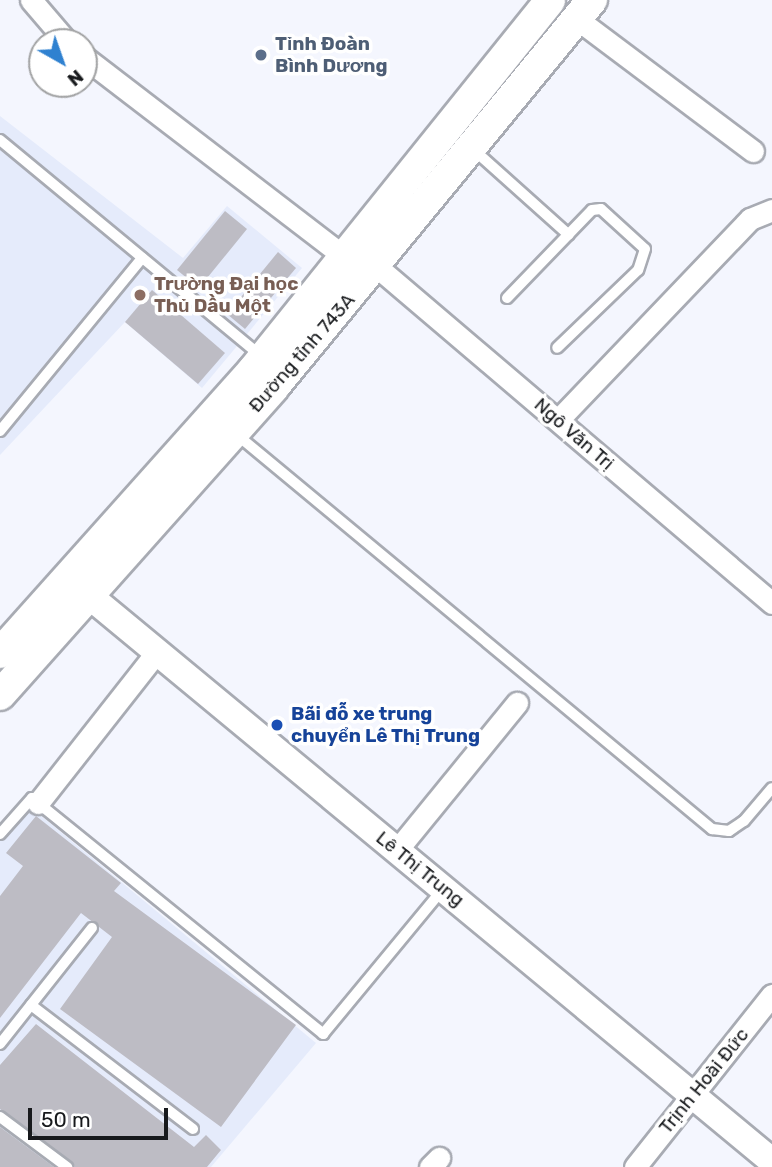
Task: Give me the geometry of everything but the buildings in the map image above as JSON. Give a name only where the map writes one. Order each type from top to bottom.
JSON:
[{"type":"main road","name":"Đường tỉnh 743A","points":[[0,695],[77,586],[346,258],[550,0]]},
{"type":"main road","name":"Đường tỉnh 743A","points":[[0,653],[77,586],[234,432],[474,150],[585,9]]},
{"type":"street","points":[[31,0],[55,28]]},
{"type":"street","points":[[585,9],[753,151]]},
{"type":"street","points":[[98,68],[346,258]]},
{"type":"street","points":[[558,420],[750,219],[772,210]]},
{"type":"street","name":"Ngô Văn Trị","points":[[376,266],[772,603]]},
{"type":"street","name":"Lê Thị Trung","points":[[77,586],[772,1161]]},
{"type":"street","points":[[38,803],[157,652]]},
{"type":"street","points":[[397,850],[517,703]]},
{"type":"street","name":"Trịnh Hoài Đức","points":[[635,1167],[772,995]]},
{"type":"lane","points":[[0,140],[263,358]]},
{"type":"lane","points":[[474,150],[569,235]]},
{"type":"lane","points":[[506,298],[569,235],[584,215],[601,209],[646,256],[557,348]]},
{"type":"lane","points":[[0,431],[142,258]]},
{"type":"lane","points":[[234,432],[712,829],[737,826],[772,788]]},
{"type":"lane","points":[[0,834],[32,798],[323,1034],[444,888]]},
{"type":"lane","points":[[0,1044],[92,928]]},
{"type":"lane","points":[[31,1004],[193,1129]]},
{"type":"lane","points":[[0,1117],[67,1167]]},
{"type":"shaded area","name":"Trường Đại học Thủ Dầu Một","points":[[0,116],[183,258],[227,206],[302,268],[202,388],[125,322],[0,455]]},
{"type":"shaded area","points":[[27,804],[316,1043],[211,1167],[0,1167],[0,841]]},
{"type":"place","name":"Tỉnh Đoàn Bình Dương","points":[[261,55]]},
{"type":"place","name":"Trường Đại học Thủ Dầu Một","points":[[140,295]]},
{"type":"place","name":"Bãi đỗ xe trung chuyển Lê Thị Trung","points":[[277,725]]}]
